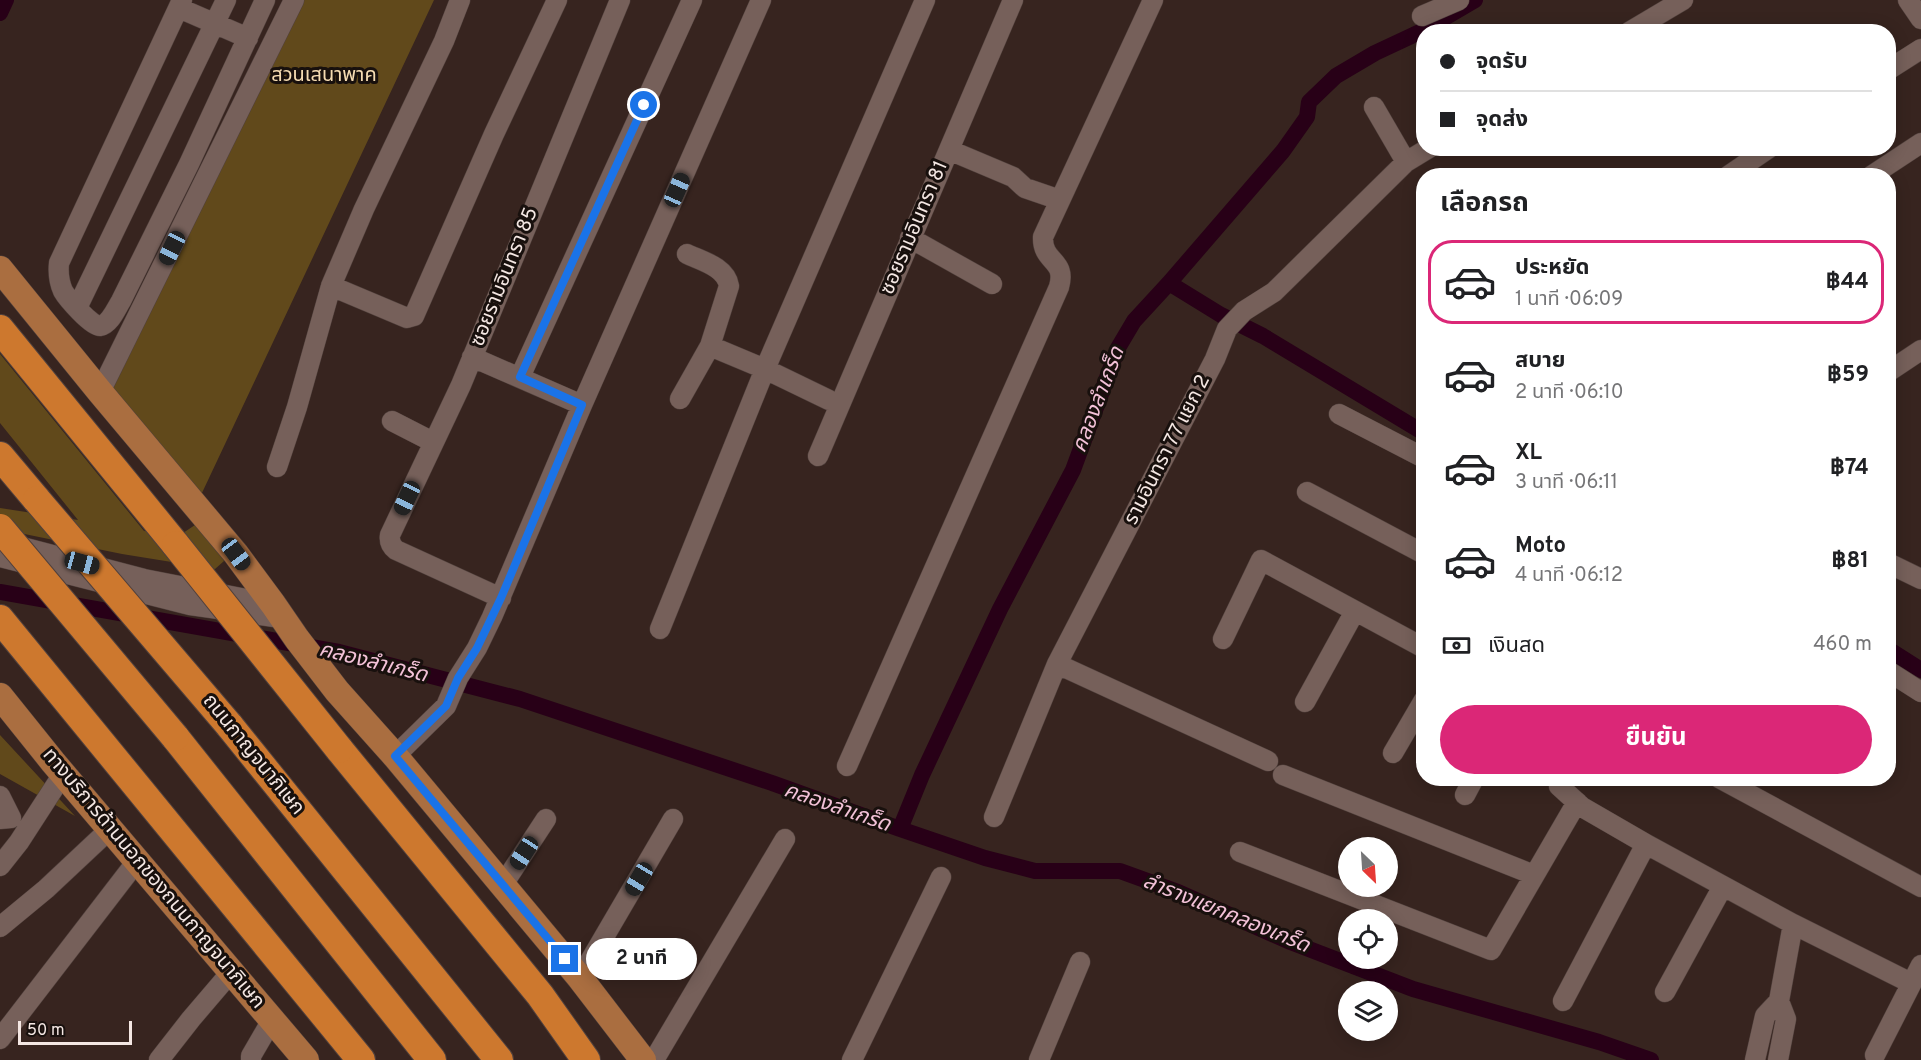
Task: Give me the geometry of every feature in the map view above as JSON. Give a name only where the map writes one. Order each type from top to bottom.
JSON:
[{"type":"highway","points":[[0,328],[540,995],[586,1060]]},
{"type":"highway","name":"ถนนกาญจนาภิเษก","points":[[0,456],[230,725],[500,1060]]},
{"type":"highway","points":[[0,528],[175,737],[432,1060]]},
{"type":"highway","points":[[0,619],[361,1060]]},
{"type":"main road","points":[[0,269],[236,554],[337,692],[395,756],[580,978],[643,1060]]},
{"type":"main road","name":"ทางบริการด้านนอกของถนนกาญจนาภิเษก","points":[[0,696],[63,774],[306,1060]]},
{"type":"street","points":[[77,308],[226,0]]},
{"type":"street","points":[[248,38],[215,24],[180,4],[59,263],[58,276],[64,292],[96,326],[101,326],[108,321],[121,301],[189,164],[248,38],[265,0]]},
{"type":"street","points":[[100,392],[294,0]]},
{"type":"street","points":[[277,466],[297,407],[331,286],[359,219],[444,40],[460,0]]},
{"type":"street","points":[[331,286],[407,318],[414,316],[494,134],[557,0]]},
{"type":"street","name":"ซอยรามอินทรา 85","points":[[501,598],[392,548],[389,540],[472,357],[620,0]]},
{"type":"street","points":[[520,377],[692,0]]},
{"type":"street","points":[[395,756],[446,706],[458,678],[477,648],[501,598],[582,405],[761,0]]},
{"type":"street","points":[[660,629],[765,369],[925,0]]},
{"type":"street","name":"ซอยรามอินทรา 81","points":[[818,456],[1013,0]]},
{"type":"street","points":[[847,766],[1059,287],[1062,277],[1060,268],[1045,252],[1042,237],[1153,0]]},
{"type":"street","points":[[1422,16],[1459,0]]},
{"type":"street","points":[[1642,24],[1683,0]]},
{"type":"street","points":[[1908,0],[1921,19]]},
{"type":"street","points":[[1896,65],[1921,49]]},
{"type":"street","points":[[1374,106],[1406,162]]},
{"type":"street","points":[[1883,168],[1921,143]]},
{"type":"street","points":[[949,150],[1013,177],[1025,188],[1060,200]]},
{"type":"street","name":"รามอินทรา 77 แยก 2","points":[[994,817],[1057,664],[1215,359],[1227,329],[1244,311],[1274,292],[1406,162],[1416,156]]},
{"type":"street","points":[[1740,168],[1757,156]]},
{"type":"street","points":[[910,238],[992,284]]},
{"type":"street","points":[[680,399],[710,346],[729,286],[728,279],[722,271],[687,254]]},
{"type":"street","points":[[710,346],[829,400]]},
{"type":"street","points":[[1896,367],[1921,351]]},
{"type":"street","points":[[472,357],[582,405]]},
{"type":"street","points":[[1340,414],[1416,454]]},
{"type":"street","points":[[392,421],[433,442]]},
{"type":"street","points":[[1307,492],[1416,550]]},
{"type":"street","points":[[0,542],[277,611]]},
{"type":"street","points":[[0,557],[190,605],[277,611]]},
{"type":"street","points":[[1223,639],[1261,560],[1416,644]]},
{"type":"street","points":[[1896,566],[1919,575]]},
{"type":"street","points":[[1305,702],[1355,611]]},
{"type":"street","points":[[1057,664],[1268,761]]},
{"type":"street","points":[[1896,676],[1921,692]]},
{"type":"street","points":[[1393,753],[1416,714]]},
{"type":"street","points":[[0,866],[28,829],[63,774]]},
{"type":"street","points":[[1283,775],[1534,875]]},
{"type":"street","points":[[1559,786],[1582,807],[1646,844],[1793,924],[1911,983]]},
{"type":"street","points":[[1734,786],[1921,888]]},
{"type":"street","points":[[0,796],[5,818],[28,829]]},
{"type":"street","points":[[1240,852],[1491,950],[1576,802]]},
{"type":"street","points":[[502,886],[546,819]]},
{"type":"street","points":[[580,978],[673,819]]},
{"type":"street","points":[[0,927],[46,889],[110,829]]},
{"type":"street","points":[[654,1060],[785,839]]},
{"type":"street","points":[[1563,1001],[1646,844]]},
{"type":"street","points":[[0,1039],[137,861]]},
{"type":"street","points":[[852,1060],[941,878]]},
{"type":"street","points":[[1665,992],[1723,886]]},
{"type":"street","points":[[1778,1060],[1793,924]]},
{"type":"street","points":[[1039,1060],[1080,962]]},
{"type":"street","points":[[1875,1055],[1921,965]]},
{"type":"street","points":[[159,1060],[232,971]]},
{"type":"street","points":[[1755,1060],[1765,1016],[1783,1010]]},
{"type":"street","points":[[251,1060],[251,1056],[272,1020]]},
{"type":"green space","name":"สวนเสนาพาค","points":[[284,0],[434,0],[201,495],[107,390]]},
{"type":"green space","points":[[0,354],[144,531],[180,535],[198,523],[224,561],[215,569],[122,554],[0,529],[0,508],[78,520],[0,423]]},
{"type":"green space","points":[[0,735],[75,816],[0,774]]},
{"type":"waterway","points":[[0,13],[6,0]]},
{"type":"waterway","points":[[1434,24],[1475,0]]},
{"type":"waterway","points":[[1169,283],[1283,151],[1307,117],[1309,102],[1336,76],[1375,53],[1416,34]]},
{"type":"waterway","name":"คลองลำเกร็ด","points":[[0,592],[339,652],[520,699],[772,783],[900,829],[922,775],[1000,609],[1073,470],[1118,348],[1134,321],[1169,283],[1221,315],[1263,336],[1416,428]]},
{"type":"waterway","name":"คลองลำเกร็ด","points":[[1896,654],[1921,670]]},
{"type":"waterway","name":"ลำรางแยกคลองเกร็ด","points":[[900,829],[985,858],[1035,871],[1120,871],[1178,892],[1288,941],[1413,989],[1599,1042],[1651,1060]]},
{"type":"route","points":[[565,959],[395,756],[446,706],[458,678],[477,648],[501,598],[582,405],[520,377],[644,105]]}]
